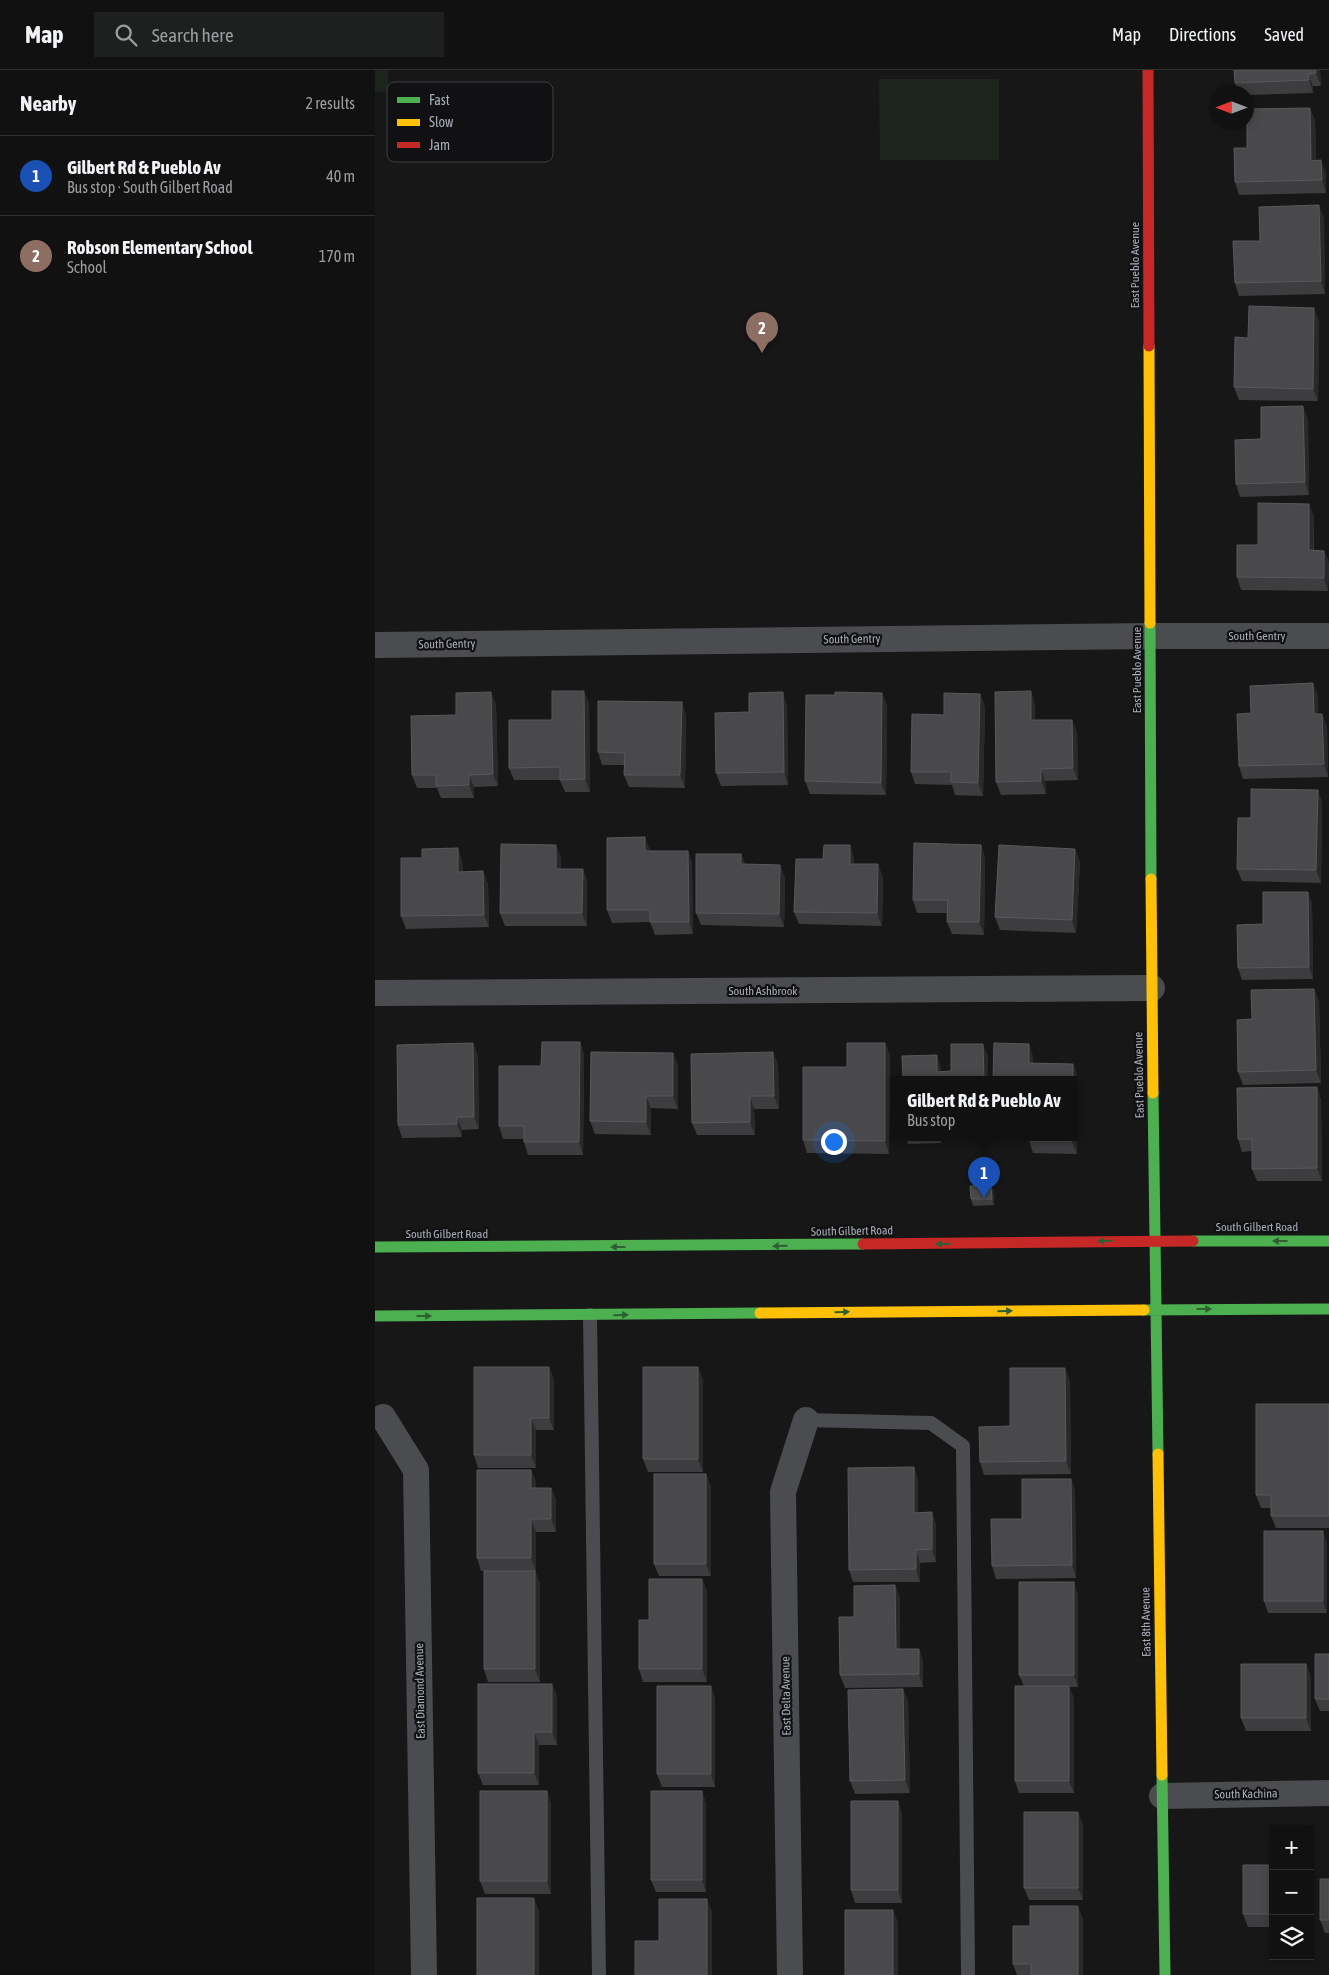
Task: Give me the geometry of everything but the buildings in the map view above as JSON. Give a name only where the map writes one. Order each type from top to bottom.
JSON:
[{"type":"street","name":"East Pueblo Avenue","points":[[1148,70],[1151,988],[1155,1269]]},
{"type":"street","name":"South Gentry","points":[[375,645],[1151,636],[1329,636]]},
{"type":"street","name":"South Ashbrook","points":[[375,993],[1151,988]]},
{"type":"street","name":"South Gilbert Road","points":[[375,1247],[1329,1241]]},
{"type":"street","name":"East 8th Avenue","points":[[1155,1269],[1165,1975]]},
{"type":"street","points":[[375,1316],[1329,1309]]},
{"type":"street","name":"East Diamond Avenue","points":[[383,1416],[416,1470],[424,1975]]},
{"type":"street","name":"East Delta Avenue","points":[[789,1975],[783,1492],[806,1420]]},
{"type":"street","name":"South Kachina","points":[[1162,1796],[1329,1793]]},
{"type":"lane","points":[[590,1315],[599,1975]]},
{"type":"lane","points":[[806,1420],[931,1423],[963,1446],[968,1975]]},
{"type":"shaded area","points":[[375,70],[388,70],[387,92],[375,92]]},
{"type":"shaded area","points":[[879,79],[999,79],[999,160],[880,160]]},
{"type":"traffic: fast","points":[[1150,623],[1151,879]]},
{"type":"traffic: fast","points":[[1153,1093],[1158,1454]]},
{"type":"traffic: fast","points":[[1193,1241],[1329,1241]]},
{"type":"traffic: fast","points":[[375,1247],[863,1244]]},
{"type":"traffic: fast","points":[[1144,1310],[1329,1309]]},
{"type":"traffic: fast","points":[[375,1316],[760,1313]]},
{"type":"traffic: fast","points":[[1162,1775],[1165,1975]]},
{"type":"traffic: slow","points":[[1149,346],[1150,623]]},
{"type":"traffic: slow","points":[[1151,879],[1153,1093]]},
{"type":"traffic: slow","points":[[760,1313],[1144,1310]]},
{"type":"traffic: slow","points":[[1158,1454],[1162,1775]]},
{"type":"traffic: jam","points":[[1148,70],[1149,346]]},
{"type":"traffic: jam","points":[[863,1244],[1193,1241]]},
{"type":"place","name":"Robson Elementary School","points":[[762,353]]},
{"type":"place","name":"Gilbert Rd & Pueblo Av","points":[[984,1198]]}]
